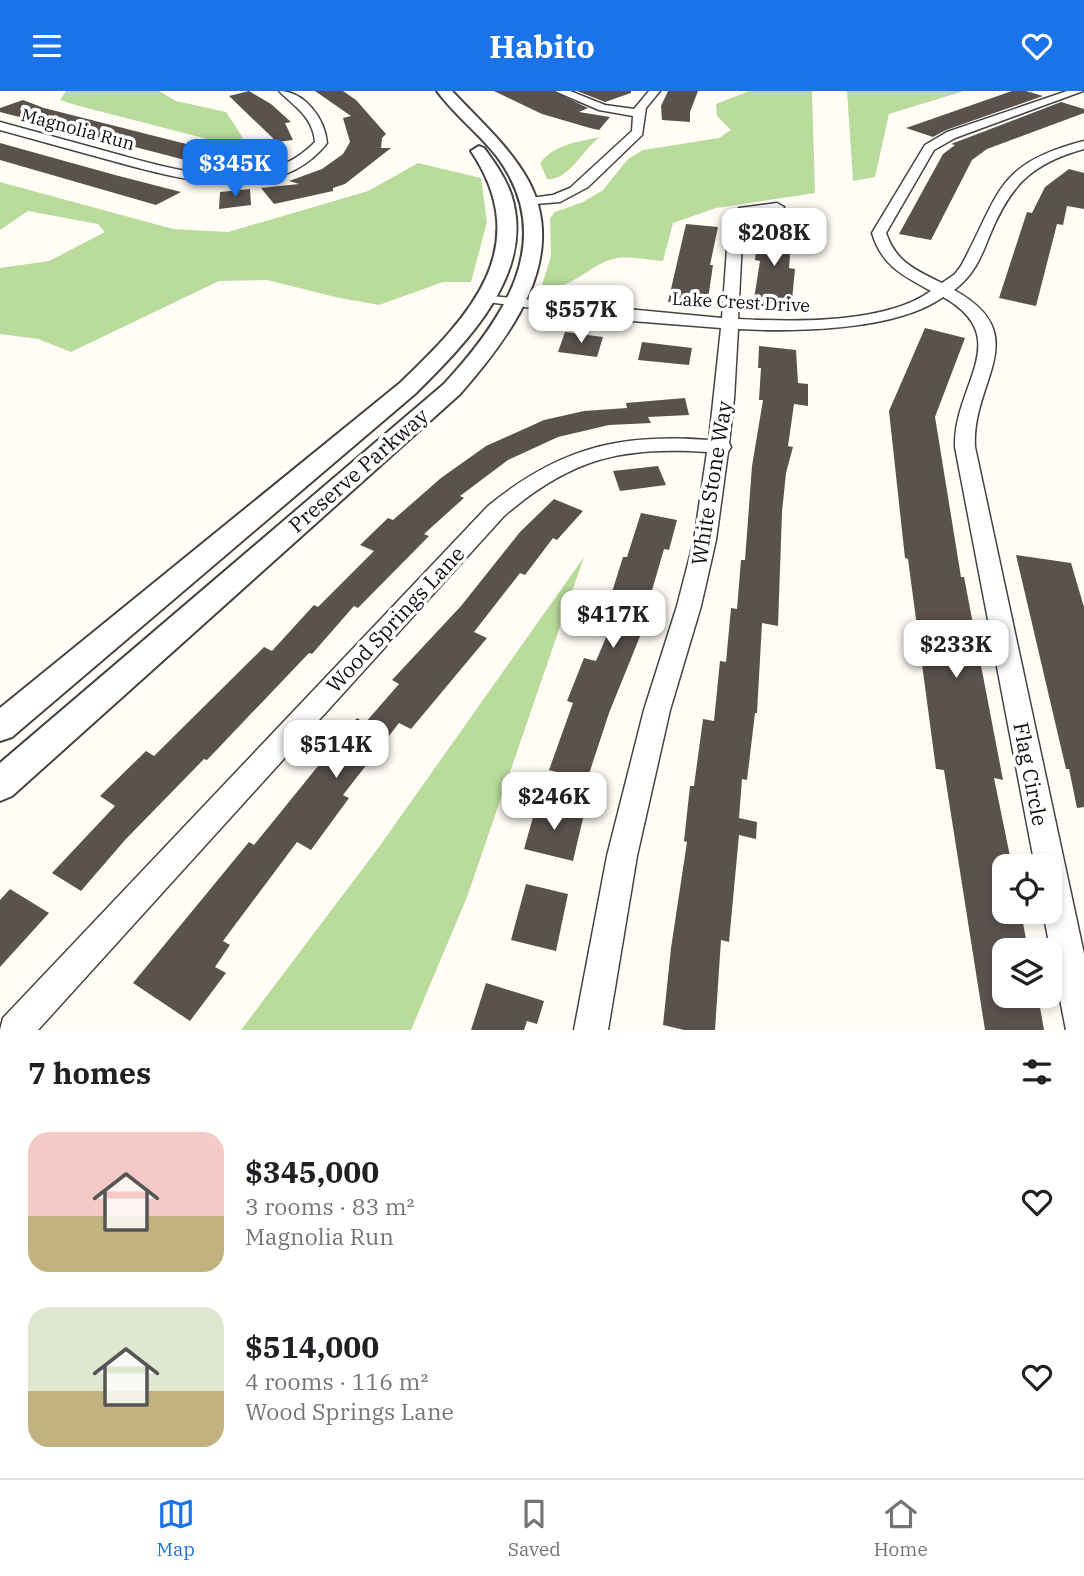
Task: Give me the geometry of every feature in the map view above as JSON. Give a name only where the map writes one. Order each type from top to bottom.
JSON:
[{"type":"street","name":"Magnolia Run","points":[[0,127],[180,175],[214,179],[246,177],[292,165],[308,157],[321,143],[320,134],[306,109],[284,91]]},
{"type":"street","name":"Preserve Parkway","points":[[0,727],[408,388],[461,335],[486,298],[504,253],[506,203],[486,159],[426,91]]},
{"type":"street","name":"Preserve Parkway","points":[[0,785],[452,389],[487,350],[517,303],[533,251],[533,216],[520,181],[501,152],[444,91]]},
{"type":"street","points":[[560,91],[603,108],[639,113]]},
{"type":"street","points":[[526,196],[577,191],[591,181],[610,158],[639,132],[642,103],[655,91]]},
{"type":"street","name":"Flag Circle","points":[[1078,91],[951,135],[929,148],[879,233],[880,243],[891,258],[972,309],[987,328],[990,337],[989,349],[964,427],[965,447],[1083,1030]]},
{"type":"street","name":"Lake Crest Drive","points":[[486,298],[729,324],[802,327],[860,320],[898,311],[945,292],[971,262],[996,203],[1018,174],[1054,155],[1084,145]]},
{"type":"street","name":"White Stone Way","points":[[591,1030],[622,856],[657,710],[689,606],[705,540],[721,447],[736,221],[744,211],[777,207]]},
{"type":"street","name":"Wood Springs Lane","points":[[15,1030],[496,511],[518,491],[556,467],[606,449],[663,443],[721,447]]},
{"type":"green space","points":[[66,91],[159,91],[176,101],[226,112],[243,138],[227,144],[79,106],[60,100]]},
{"type":"green space","points":[[749,91],[812,91],[815,193],[716,208],[673,223],[663,261],[613,259],[561,286],[542,285],[551,256],[550,218],[555,212],[583,202],[603,190],[628,159],[643,150],[719,138],[731,130],[717,116],[716,104]]},
{"type":"green space","points":[[847,91],[964,91],[889,114],[875,177],[853,181]]},
{"type":"green space","points":[[600,137],[569,170],[555,179],[547,179],[540,163],[552,152],[567,145]]},
{"type":"green space","points":[[418,163],[481,178],[487,222],[471,282],[443,282],[379,305],[267,280],[219,281],[71,352],[38,339],[0,334],[0,268],[49,261],[105,232],[98,224],[28,211],[0,230],[0,182],[173,229],[228,232],[368,191]]},
{"type":"green space","points":[[584,557],[467,897],[411,1030],[241,1030],[379,847]]},
{"type":"building","points":[[249,91],[271,104],[291,122],[285,123],[293,140],[277,142],[229,96]]},
{"type":"building","points":[[315,91],[343,91],[356,100],[386,134],[382,138],[381,148],[391,148],[345,184],[333,188],[333,191],[274,204],[261,188],[299,184],[289,181],[322,169],[343,154],[350,142],[343,118],[351,116]]},
{"type":"building","points":[[494,91],[553,91],[588,108],[579,112],[610,117],[599,130],[590,128],[542,114]]},
{"type":"building","points":[[577,91],[631,91],[631,93],[605,102]]},
{"type":"building","points":[[668,91],[698,91],[690,112],[690,122],[662,120],[661,106]]},
{"type":"building","points":[[1012,91],[1026,91],[1043,96],[933,137],[906,128]]},
{"type":"building","points":[[23,100],[44,108],[210,150],[189,161],[0,112],[0,108]]},
{"type":"building","points":[[1061,102],[1084,109],[1084,113],[987,149],[972,160],[931,240],[899,234],[943,154],[955,145],[951,144]]},
{"type":"building","points":[[0,143],[181,192],[156,205],[0,160]]},
{"type":"building","points":[[1069,169],[1084,173],[1084,209],[1067,206],[1063,225],[1057,224],[1036,306],[999,298],[1027,212],[1032,213],[1045,187]]},
{"type":"building","points":[[250,189],[251,205],[219,209],[220,192]]},
{"type":"building","points":[[686,224],[718,227],[710,265],[713,265],[707,306],[668,302]]},
{"type":"building","points":[[759,225],[792,228],[789,268],[795,269],[791,310],[753,305],[760,261],[755,260]]},
{"type":"building","points":[[925,328],[965,338],[935,417],[961,577],[964,577],[1003,780],[994,778],[1010,854],[992,854],[992,924],[1023,924],[1026,938],[992,938],[992,1008],[1040,1008],[1044,1030],[985,1030],[944,770],[936,769],[908,559],[905,558],[889,411]]},
{"type":"building","points":[[565,332],[603,337],[597,357],[558,352]]},
{"type":"building","points":[[642,342],[692,348],[689,365],[638,360]]},
{"type":"building","points":[[759,346],[796,350],[798,383],[808,384],[808,406],[794,404],[788,446],[793,447],[786,473],[782,512],[778,626],[762,623],[757,713],[747,780],[742,779],[739,818],[757,822],[756,839],[739,835],[729,942],[721,940],[715,1030],[684,1030],[663,1025],[671,948],[687,842],[684,841],[690,786],[694,786],[703,719],[714,721],[720,661],[726,662],[731,608],[737,609],[741,560],[745,560],[752,466],[763,400],[759,400]]},
{"type":"building","points":[[685,398],[689,415],[648,417],[651,423],[609,425],[558,437],[508,460],[460,496],[464,498],[424,534],[429,536],[358,608],[354,606],[312,654],[309,653],[207,760],[204,759],[125,840],[81,891],[52,873],[115,806],[100,796],[146,751],[154,756],[264,647],[272,651],[314,605],[318,607],[374,551],[360,545],[388,518],[393,520],[441,478],[486,446],[544,420],[584,411],[627,408],[626,403]]},
{"type":"building","points":[[658,466],[666,485],[620,491],[613,471]]},
{"type":"building","points":[[554,499],[583,511],[557,540],[553,538],[525,575],[520,573],[474,632],[487,638],[411,729],[399,723],[343,795],[349,798],[311,850],[297,842],[223,941],[230,945],[215,967],[226,973],[190,1021],[133,983],[249,842],[254,845],[357,718],[365,723],[399,684],[392,680],[461,606],[520,532]]},
{"type":"building","points":[[641,513],[677,520],[669,550],[664,549],[644,618],[647,619],[609,713],[587,780],[549,770],[573,703],[567,701],[584,658],[596,661],[624,595],[612,592]]},
{"type":"building","points":[[1016,555],[1071,563],[1084,607],[1084,807],[1077,808],[1069,769],[1066,769]]},
{"type":"building","points":[[537,803],[584,814],[573,861],[524,849]]},
{"type":"building","points":[[526,884],[568,894],[556,951],[511,940]]},
{"type":"building","points":[[10,889],[49,913],[0,967],[0,900]]},
{"type":"building","points":[[486,983],[544,1001],[537,1024],[527,1021],[524,1030],[471,1030]]}]
